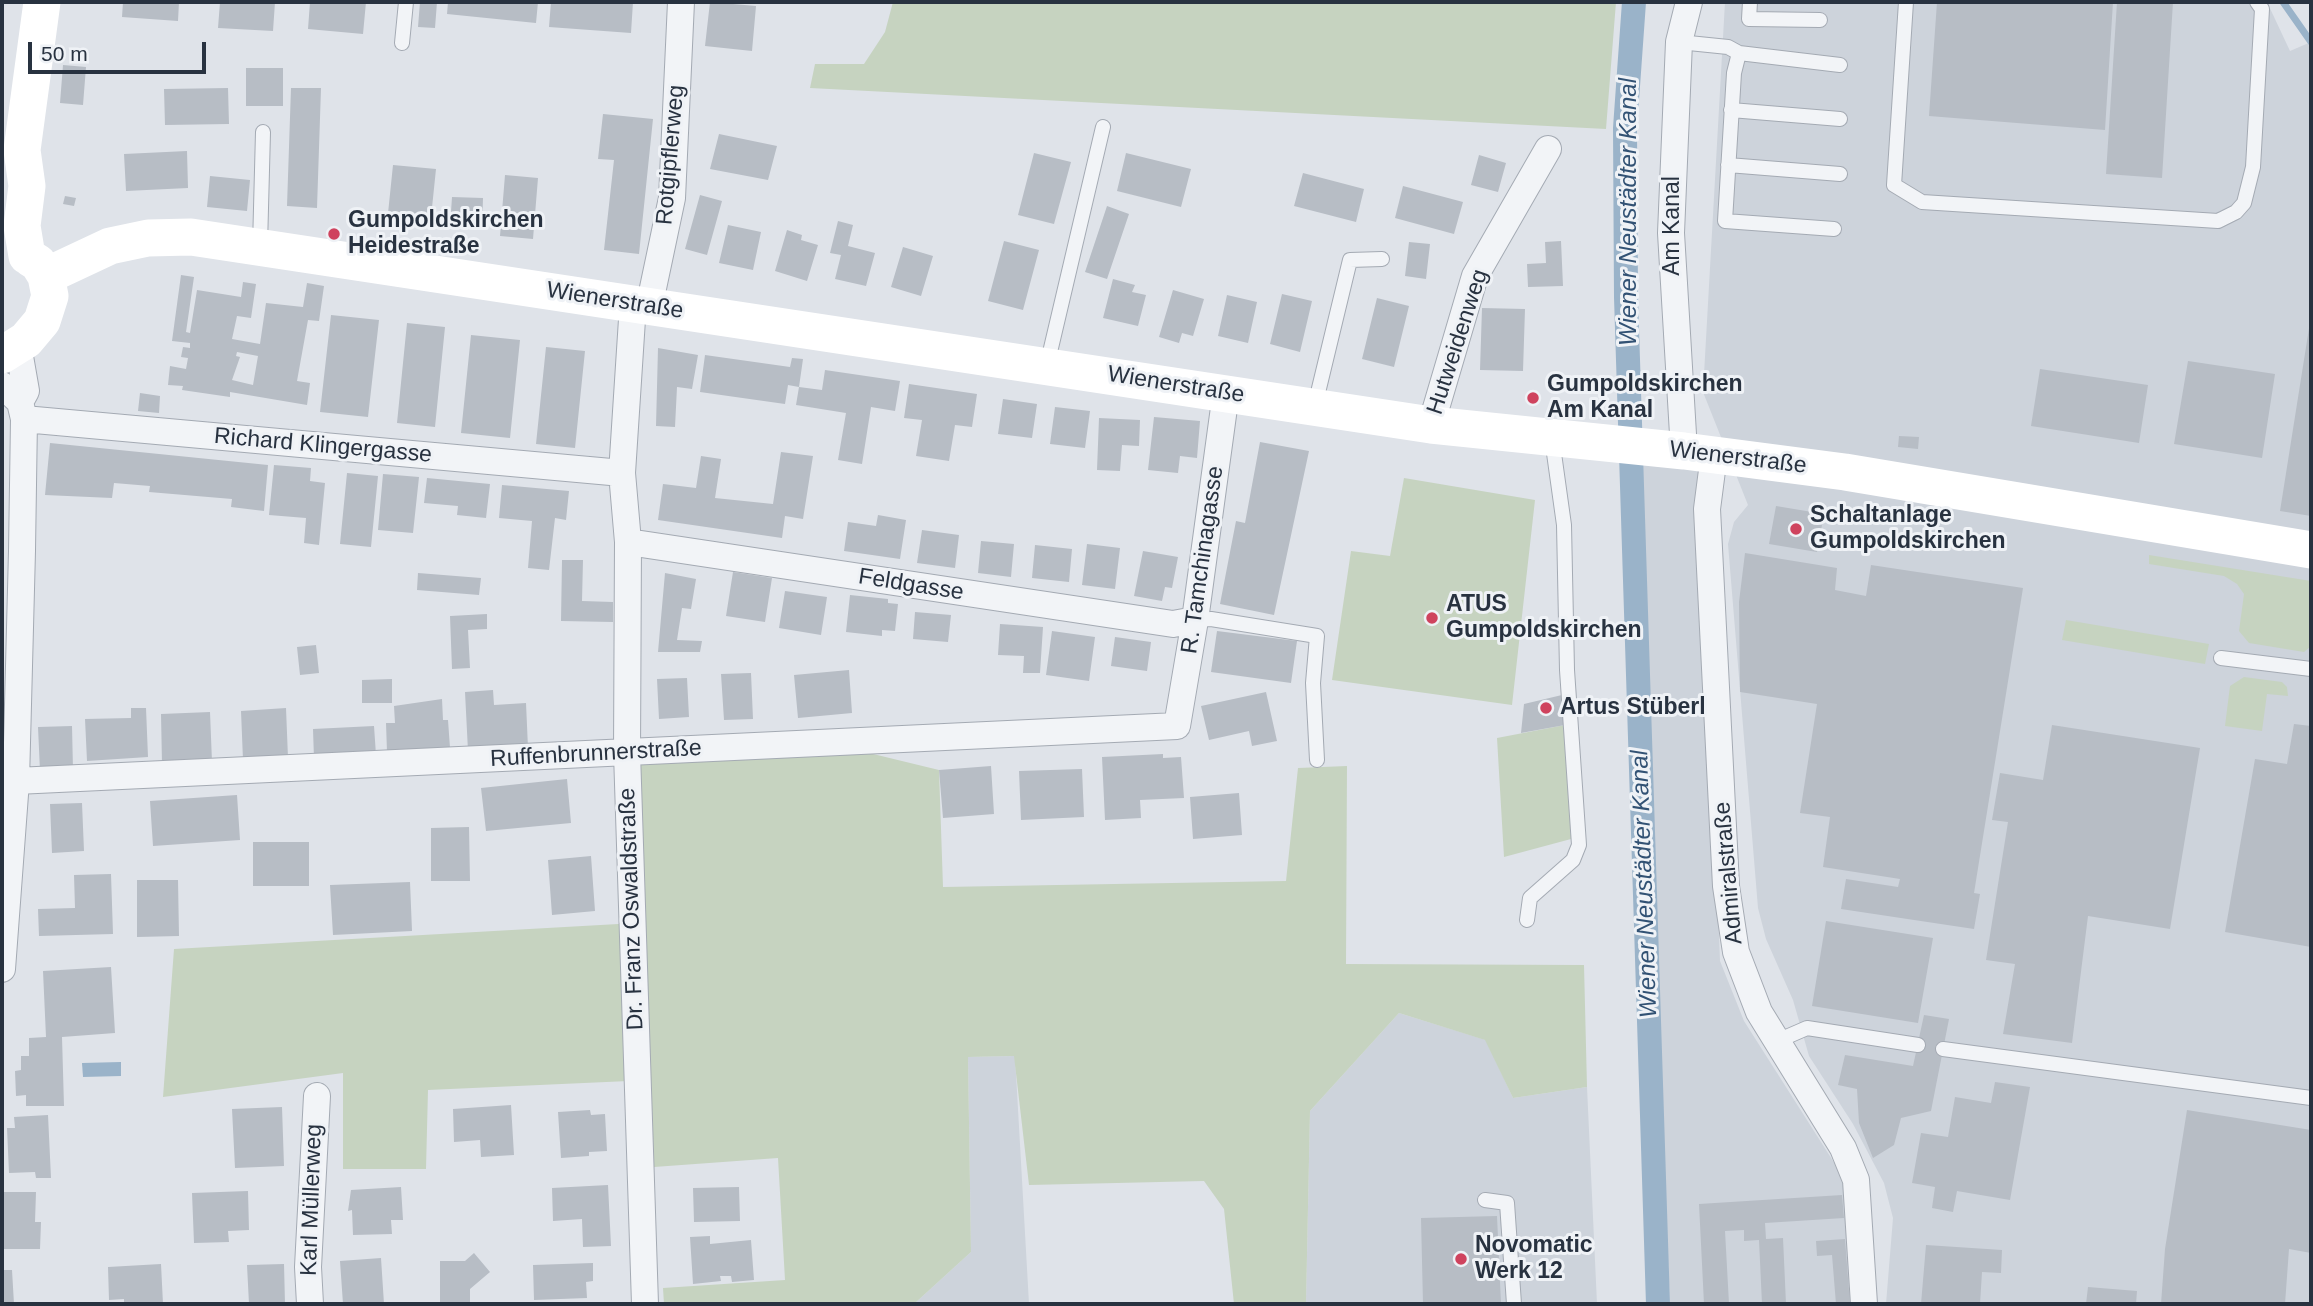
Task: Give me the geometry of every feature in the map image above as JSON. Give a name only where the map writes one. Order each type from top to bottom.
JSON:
[{"type":"street","points":[[2,968],[16,781],[15,402],[26,391],[10,350],[42,321],[50,296],[25,264],[22,226],[27,186],[22,150],[42,2]]},
{"type":"street","name":"Rotgipflerweg","points":[[641,305],[672,198],[681,2]]},
{"type":"street","name":"Am Kanal","points":[[1685,451],[1671,233],[1679,42],[1689,2]]},
{"type":"street","name":"Hutweidenweg","points":[[1431,425],[1475,276],[1548,149]]},
{"type":"street","points":[[2,201],[5,184],[22,150]]},
{"type":"street","name":"Wienerstraße","points":[[25,264],[148,238],[191,237],[1314,405],[1431,425],[1685,451],[1845,472],[2311,550]]},
{"type":"street","name":"Dr. Franz Oswaldstraße","points":[[641,305],[622,473],[628,542],[627,752],[645,1304]]},
{"type":"street","name":"R. Tamchinagasse","points":[[1177,726],[1195,620],[1226,393]]},
{"type":"street","name":"Richard Klingergasse","points":[[15,402],[622,473]]},
{"type":"street","name":"Admiralstraße","points":[[1685,451],[1707,509],[1726,886],[1735,952],[1759,1012],[1843,1148],[1857,1180],[1864,1304]]},
{"type":"street","name":"Feldgasse","points":[[628,542],[1173,624],[1195,620]]},
{"type":"street","name":"Ruffenbrunnerstraße","points":[[16,781],[1177,726]]},
{"type":"street","name":"Karl Müllerweg","points":[[310,1304],[308,1267],[317,1096]]},
{"type":"lane","points":[[402,43],[406,2]]},
{"type":"lane","points":[[1750,2],[1749,19],[1820,20]]},
{"type":"lane","points":[[1906,2],[1894,185],[1922,202],[2218,221],[2236,212],[2244,203],[2253,167],[2262,9],[2257,2]]},
{"type":"lane","points":[[1679,42],[1728,47],[1739,53],[1840,65]]},
{"type":"lane","points":[[1739,53],[1734,73],[1725,222],[1834,229]]},
{"type":"lane","points":[[1731,110],[1840,119]]},
{"type":"lane","points":[[1047,365],[1103,127]]},
{"type":"lane","points":[[260,248],[263,132]]},
{"type":"lane","points":[[1728,165],[1840,174]]},
{"type":"lane","points":[[1314,405],[1350,260],[1382,259]]},
{"type":"lane","points":[[1527,920],[1530,898],[1573,860],[1579,845],[1567,670],[1564,525],[1551,438]]},
{"type":"lane","points":[[1195,620],[1210,619],[1317,636],[1313,683],[1317,760]]},
{"type":"lane","points":[[2221,658],[2311,669]]},
{"type":"lane","points":[[1777,1041],[1807,1028],[1917,1045]]},
{"type":"lane","points":[[1943,1049],[2311,1098]]},
{"type":"lane","points":[[1485,1200],[1507,1203],[1514,1304]]},
{"type":"shaded area","points":[[1725,2],[2267,2],[2290,51],[2311,42],[2311,1304],[1886,1304],[1893,1218],[1884,1183],[1853,1124],[1809,1056],[1793,1000],[1766,939],[1758,908],[1728,544],[1734,522],[1748,505],[1703,392]]},
{"type":"shaded area","points":[[1632,464],[1701,469],[1720,961],[1744,1021],[1847,1183],[1851,1304],[1670,1304]]},
{"type":"shaded area","points":[[1399,1013],[1486,1040],[1513,1098],[1587,1087],[1597,1304],[1306,1304],[1310,1111]]},
{"type":"shaded area","points":[[1015,1056],[1029,1304],[914,1304],[971,1252],[968,1057]]},
{"type":"green space","points":[[893,2],[1616,2],[1606,129],[810,88],[815,64],[864,64],[885,32]]},
{"type":"green space","name":"ATUS Gumpoldskirchen","points":[[1404,478],[1535,500],[1512,705],[1332,680],[1351,551],[1390,556]]},
{"type":"green space","points":[[2149,555],[2311,581],[2311,646],[2304,652],[2249,643],[2239,631],[2244,594],[2237,584],[2224,576],[2149,564]]},
{"type":"green space","points":[[2066,620],[2209,644],[2205,664],[2062,640]]},
{"type":"green space","points":[[2244,677],[2282,682],[2287,687],[2288,696],[2267,694],[2262,731],[2225,726],[2230,686]]},
{"type":"green space","points":[[1565,725],[1571,839],[1504,857],[1497,738]]},
{"type":"green space","points":[[869,753],[939,770],[943,887],[1286,881],[1298,768],[1347,766],[1346,964],[1584,965],[1587,1087],[1513,1098],[1485,1040],[1399,1013],[1310,1111],[1306,1304],[1234,1304],[1224,1209],[1204,1181],[1029,1185],[1014,1056],[968,1057],[971,1252],[914,1304],[664,1304],[663,1288],[785,1280],[778,1158],[654,1167],[651,1080],[428,1090],[426,1169],[343,1169],[343,1073],[163,1097],[174,949],[636,923],[634,762]]},
{"type":"water","points":[[121,1062],[121,1076],[83,1077],[82,1063]]},
{"type":"building","points":[[123,2],[179,2],[178,21],[122,17]]},
{"type":"building","points":[[220,2],[275,2],[273,31],[218,28]]},
{"type":"building","points":[[310,2],[366,2],[363,34],[308,29]]},
{"type":"building","points":[[420,2],[437,2],[435,28],[418,27]]},
{"type":"building","points":[[448,2],[538,2],[536,23],[447,14]]},
{"type":"building","points":[[551,2],[633,2],[631,33],[549,27]]},
{"type":"building","points":[[710,2],[756,6],[752,51],[705,46]]},
{"type":"building","points":[[1937,2],[2113,2],[2105,130],[1929,116]]},
{"type":"building","points":[[2117,2],[2173,2],[2162,178],[2106,174]]},
{"type":"building","points":[[63,65],[86,67],[83,105],[60,103]]},
{"type":"building","points":[[246,68],[283,68],[283,106],[246,106]]},
{"type":"building","points":[[228,88],[229,124],[165,125],[164,89]]},
{"type":"building","points":[[291,88],[321,88],[317,208],[287,206]]},
{"type":"building","points":[[603,114],[653,119],[639,254],[604,250],[614,160],[598,159]]},
{"type":"building","points":[[719,134],[777,146],[768,180],[710,169]]},
{"type":"building","points":[[187,151],[188,188],[126,191],[124,154]]},
{"type":"building","points":[[1034,153],[1071,162],[1054,224],[1018,215]]},
{"type":"building","points":[[1126,153],[1191,169],[1181,207],[1117,191]]},
{"type":"building","points":[[1479,155],[1506,163],[1498,192],[1471,185]]},
{"type":"building","points":[[393,165],[436,169],[430,227],[387,223]]},
{"type":"building","points":[[1303,173],[1364,189],[1356,222],[1294,206]]},
{"type":"building","points":[[505,175],[538,178],[533,239],[500,236]]},
{"type":"building","points":[[210,176],[250,180],[247,211],[207,207]]},
{"type":"building","points":[[1403,186],[1463,202],[1454,234],[1395,218]]},
{"type":"building","points":[[700,195],[722,201],[707,255],[685,249]]},
{"type":"building","points":[[65,196],[76,198],[74,206],[63,204]]},
{"type":"building","points":[[452,197],[483,198],[482,228],[450,227]]},
{"type":"building","points":[[1107,206],[1129,214],[1107,279],[1085,272]]},
{"type":"building","points":[[838,221],[853,225],[848,246],[875,253],[866,286],[835,279],[841,255],[830,253]]},
{"type":"building","points":[[728,225],[761,232],[753,270],[719,263]]},
{"type":"building","points":[[787,230],[802,235],[801,240],[818,245],[807,281],[775,271]]},
{"type":"building","points":[[1004,241],[1039,250],[1023,310],[988,301]]},
{"type":"building","points":[[1561,241],[1563,286],[1528,287],[1527,264],[1546,263],[1545,242]]},
{"type":"building","points":[[1409,242],[1430,244],[1426,279],[1405,276]]},
{"type":"building","points":[[903,247],[933,256],[921,296],[891,287]]},
{"type":"building","points":[[181,275],[194,277],[186,332],[190,333],[197,290],[241,297],[243,282],[256,284],[251,318],[237,316],[232,339],[260,344],[266,303],[303,307],[307,283],[324,286],[319,321],[308,320],[297,381],[310,383],[307,405],[230,392],[230,397],[182,390],[183,386],[168,385],[170,366],[186,369],[188,358],[181,357],[183,347],[190,348],[190,343],[172,341]],"holes":[[[237,352],[258,356],[253,385],[232,380],[240,357],[236,356]]]},
{"type":"building","points":[[1113,279],[1135,285],[1132,292],[1146,295],[1138,326],[1103,318]]},
{"type":"building","points":[[1173,290],[1204,299],[1193,336],[1182,333],[1179,343],[1159,337]]},
{"type":"building","points":[[1282,294],[1312,301],[1300,352],[1270,344]]},
{"type":"building","points":[[1227,295],[1257,302],[1248,343],[1218,336]]},
{"type":"building","points":[[1377,298],[1409,306],[1394,367],[1362,359]]},
{"type":"building","points":[[1482,308],[1525,309],[1523,371],[1480,370]]},
{"type":"building","points":[[331,315],[379,320],[368,417],[320,412]]},
{"type":"building","points":[[2311,322],[2311,516],[2280,511]]},
{"type":"building","points":[[407,323],[445,327],[435,427],[397,423]]},
{"type":"building","points":[[471,335],[520,340],[510,438],[461,433]]},
{"type":"building","points":[[546,347],[585,351],[575,448],[536,444]]},
{"type":"building","points":[[658,348],[698,355],[692,389],[677,387],[675,427],[656,426]]},
{"type":"building","points":[[705,355],[790,367],[792,358],[803,359],[799,387],[788,385],[785,404],[700,392]]},
{"type":"building","points":[[2188,361],[2275,374],[2262,458],[2174,444]]},
{"type":"building","points":[[2040,369],[2148,385],[2139,443],[2031,426]]},
{"type":"building","points":[[825,370],[900,381],[895,411],[871,407],[862,464],[838,460],[846,413],[796,405],[799,387],[822,390]]},
{"type":"building","points":[[909,384],[977,394],[972,427],[955,425],[949,461],[916,456],[922,420],[904,418]]},
{"type":"building","points":[[140,393],[160,396],[159,413],[138,411]]},
{"type":"building","points":[[1003,399],[1037,404],[1032,438],[998,434]]},
{"type":"building","points":[[1055,407],[1090,411],[1085,448],[1050,444]]},
{"type":"building","points":[[1154,417],[1200,421],[1197,458],[1180,456],[1178,473],[1148,470]]},
{"type":"building","points":[[1099,418],[1140,420],[1139,446],[1122,445],[1120,471],[1097,470]]},
{"type":"building","points":[[1899,436],[1919,437],[1918,449],[1898,447]]},
{"type":"building","points":[[1260,442],[1309,451],[1274,615],[1220,604],[1236,521],[1245,523]]},
{"type":"building","points":[[50,443],[268,465],[264,511],[231,507],[232,499],[149,492],[150,486],[114,483],[112,498],[45,495]]},
{"type":"building","points":[[781,452],[813,456],[803,519],[785,516],[782,538],[658,520],[663,484],[696,488],[701,456],[721,459],[715,498],[773,504]]},
{"type":"building","points":[[274,465],[311,468],[310,481],[325,483],[319,545],[304,543],[306,518],[269,515]]},
{"type":"building","points":[[347,473],[378,476],[371,547],[340,544]]},
{"type":"building","points":[[383,474],[419,477],[413,533],[378,530]]},
{"type":"building","points":[[427,478],[490,484],[486,518],[457,515],[458,506],[424,503]]},
{"type":"building","points":[[502,485],[569,491],[566,520],[555,518],[549,570],[528,568],[532,521],[499,518]]},
{"type":"building","name":"Schaltanlage Gumpoldskirchen","points":[[1776,506],[1824,514],[1817,552],[1769,544]]},
{"type":"building","points":[[878,515],[906,520],[900,559],[844,551],[848,522],[876,526]]},
{"type":"building","points":[[922,530],[959,535],[955,568],[917,563]]},
{"type":"building","points":[[981,541],[1014,544],[1011,577],[978,573]]},
{"type":"building","points":[[1087,544],[1120,548],[1115,589],[1082,585]]},
{"type":"building","points":[[1035,545],[1072,549],[1069,582],[1032,578]]},
{"type":"building","points":[[1143,551],[1178,557],[1172,588],[1165,587],[1162,601],[1134,596]]},
{"type":"building","points":[[1745,553],[1837,568],[1835,590],[1866,596],[1871,565],[2023,588],[1974,893],[1980,894],[1974,929],[1841,909],[1846,879],[1898,887],[1900,879],[1823,867],[1830,817],[1800,813],[1817,704],[1740,692],[1739,602]]},
{"type":"building","points":[[562,560],[583,560],[582,601],[613,602],[613,622],[561,621]]},
{"type":"building","points":[[733,572],[772,578],[765,622],[726,616]]},
{"type":"building","points":[[418,573],[481,578],[479,595],[417,590]]},
{"type":"building","points":[[665,573],[696,579],[691,609],[682,608],[677,640],[702,641],[700,652],[658,652]]},
{"type":"building","points":[[785,591],[827,597],[821,635],[779,628]]},
{"type":"building","points":[[850,595],[888,599],[888,603],[898,604],[895,631],[882,630],[882,636],[846,632]]},
{"type":"building","points":[[915,612],[951,615],[948,642],[913,639]]},
{"type":"building","points":[[487,614],[487,629],[468,630],[470,668],[452,669],[450,616]]},
{"type":"building","points":[[1000,624],[1043,627],[1040,673],[1023,673],[1024,656],[998,655]]},
{"type":"building","points":[[1052,631],[1095,637],[1089,681],[1046,675]]},
{"type":"building","points":[[1217,631],[1297,641],[1291,683],[1211,672]]},
{"type":"building","points":[[1115,637],[1151,642],[1147,671],[1111,666]]},
{"type":"building","points":[[316,645],[319,673],[300,675],[297,647]]},
{"type":"building","points":[[849,670],[852,713],[798,718],[794,675]]},
{"type":"building","points":[[751,673],[753,719],[724,720],[721,674]]},
{"type":"building","points":[[687,678],[689,717],[659,719],[657,679]]},
{"type":"building","points":[[392,679],[392,703],[362,703],[362,680]]},
{"type":"building","points":[[493,690],[494,705],[526,703],[528,748],[468,751],[465,692]]},
{"type":"building","points":[[1266,692],[1277,741],[1252,746],[1249,731],[1209,740],[1201,706]]},
{"type":"building","points":[[1562,695],[1565,725],[1521,733],[1524,704]]},
{"type":"building","points":[[442,699],[443,720],[448,720],[450,748],[387,752],[386,723],[395,723],[394,706]]},
{"type":"building","points":[[131,708],[146,708],[148,757],[87,761],[85,719],[131,718]]},
{"type":"building","points":[[286,708],[288,758],[243,760],[241,711]]},
{"type":"building","points":[[210,712],[212,762],[162,764],[161,714]]},
{"type":"building","points":[[2294,724],[2311,726],[2311,947],[2225,932],[2255,759],[2287,764]]},
{"type":"building","points":[[2052,725],[2200,748],[2170,929],[2088,916],[2072,1043],[2003,1034],[2015,964],[1986,960],[2008,822],[1992,820],[2000,773],[2043,780]]},
{"type":"building","points":[[72,726],[73,770],[40,771],[38,727]]},
{"type":"building","points":[[374,726],[376,755],[314,759],[313,729]]},
{"type":"building","points":[[1163,754],[1163,758],[1181,757],[1184,798],[1140,800],[1141,818],[1105,820],[1102,757]]},
{"type":"building","points":[[991,766],[994,814],[943,818],[939,770]]},
{"type":"building","points":[[1082,769],[1084,817],[1021,820],[1019,771]]},
{"type":"building","points":[[567,779],[571,823],[486,831],[481,788]]},
{"type":"building","points":[[1239,793],[1242,835],[1193,839],[1190,797]]},
{"type":"building","points":[[237,795],[240,840],[153,846],[150,801]]},
{"type":"building","points":[[82,803],[84,851],[52,853],[50,804]]},
{"type":"building","points":[[469,827],[470,881],[431,881],[431,828]]},
{"type":"building","points":[[253,842],[309,842],[309,886],[253,886]]},
{"type":"building","points":[[591,856],[595,911],[552,915],[548,860]]},
{"type":"building","points":[[111,874],[113,934],[39,936],[38,909],[75,908],[74,875]]},
{"type":"building","points":[[137,880],[178,880],[179,936],[137,937]]},
{"type":"building","points":[[410,882],[412,931],[333,935],[330,885]]},
{"type":"building","points":[[1826,921],[1933,938],[1918,1023],[1812,1006]]},
{"type":"building","points":[[111,967],[115,1033],[62,1037],[64,1106],[26,1106],[26,1095],[16,1096],[15,1071],[21,1070],[21,1056],[29,1056],[29,1038],[46,1037],[43,971]]},
{"type":"building","points":[[1924,1015],[1949,1019],[1931,1111],[1901,1118],[1894,1145],[1873,1158],[1859,1123],[1857,1089],[1838,1085],[1845,1055],[1913,1066]]},
{"type":"building","points":[[1995,1082],[2030,1087],[2010,1200],[1957,1191],[1953,1212],[1932,1208],[1935,1187],[1912,1183],[1921,1133],[1948,1137],[1955,1097],[1991,1103]]},
{"type":"building","points":[[511,1105],[514,1155],[481,1157],[480,1140],[454,1142],[453,1109]]},
{"type":"building","points":[[282,1107],[284,1166],[235,1168],[232,1109]]},
{"type":"building","points":[[590,1110],[591,1115],[605,1114],[607,1151],[589,1152],[589,1156],[561,1158],[558,1112]]},
{"type":"building","points":[[2187,1110],[2311,1130],[2311,1253],[2289,1249],[2285,1304],[2161,1304],[2165,1249]]},
{"type":"building","points":[[48,1115],[51,1178],[36,1178],[35,1172],[9,1173],[7,1128],[15,1128],[14,1117]]},
{"type":"building","points":[[608,1185],[611,1246],[583,1247],[582,1219],[553,1221],[552,1188]]},
{"type":"building","points":[[401,1187],[403,1220],[391,1220],[392,1234],[353,1235],[352,1210],[348,1211],[351,1190]]},
{"type":"building","points":[[739,1187],[740,1221],[694,1222],[693,1188]]},
{"type":"building","points":[[248,1191],[249,1230],[228,1231],[229,1242],[194,1243],[192,1193]]},
{"type":"building","points":[[2,1192],[36,1192],[35,1222],[41,1222],[40,1249],[3,1249]]},
{"type":"building","points":[[1842,1195],[1844,1218],[1765,1223],[1766,1239],[1783,1238],[1786,1304],[1762,1304],[1759,1240],[1744,1241],[1744,1230],[1725,1231],[1729,1304],[1704,1304],[1699,1204]]},
{"type":"building","name":"Novomatic Werk 12","points":[[1497,1216],[1501,1304],[1423,1304],[1421,1218]]},
{"type":"building","points":[[710,1236],[710,1244],[751,1240],[754,1280],[732,1282],[731,1276],[720,1276],[721,1281],[693,1284],[690,1237]]},
{"type":"building","points":[[1845,1239],[1850,1304],[1836,1304],[1832,1255],[1817,1256],[1816,1241]]},
{"type":"building","points":[[1926,1245],[2002,1250],[2001,1273],[1982,1272],[1980,1304],[1921,1304]]},
{"type":"building","points":[[474,1253],[490,1272],[470,1289],[470,1304],[440,1304],[440,1261],[465,1261]]},
{"type":"building","points":[[381,1258],[384,1304],[343,1304],[340,1261]]},
{"type":"building","points":[[593,1263],[593,1281],[586,1282],[587,1298],[534,1300],[533,1265]]},
{"type":"building","points":[[161,1264],[163,1304],[124,1304],[124,1299],[109,1300],[108,1267]]},
{"type":"building","points":[[284,1264],[285,1304],[249,1304],[247,1265]]},
{"type":"building","points":[[2,1270],[12,1270],[14,1304],[2,1304]]},
{"type":"building","points":[[2088,1287],[2137,1291],[2136,1304],[2086,1304]]},
{"type":"waterway","name":"Wiener Neustädter Kanal","points":[[1634,2],[1625,128],[1626,297],[1658,1304]]},
{"type":"waterway","points":[[2283,2],[2311,42]]},
{"type":"place","name":"Gumpoldskirchen Heidestraße","points":[[334,234]]},
{"type":"place","name":"Gumpoldskirchen Am Kanal","points":[[1533,398]]},
{"type":"place","name":"Schaltanlage Gumpoldskirchen","points":[[1796,529]]},
{"type":"place","name":"ATUS Gumpoldskirchen","points":[[1432,618]]},
{"type":"place","name":"Artus Stüberl","points":[[1546,708]]},
{"type":"place","name":"Novomatic Werk 12","points":[[1461,1259]]}]
